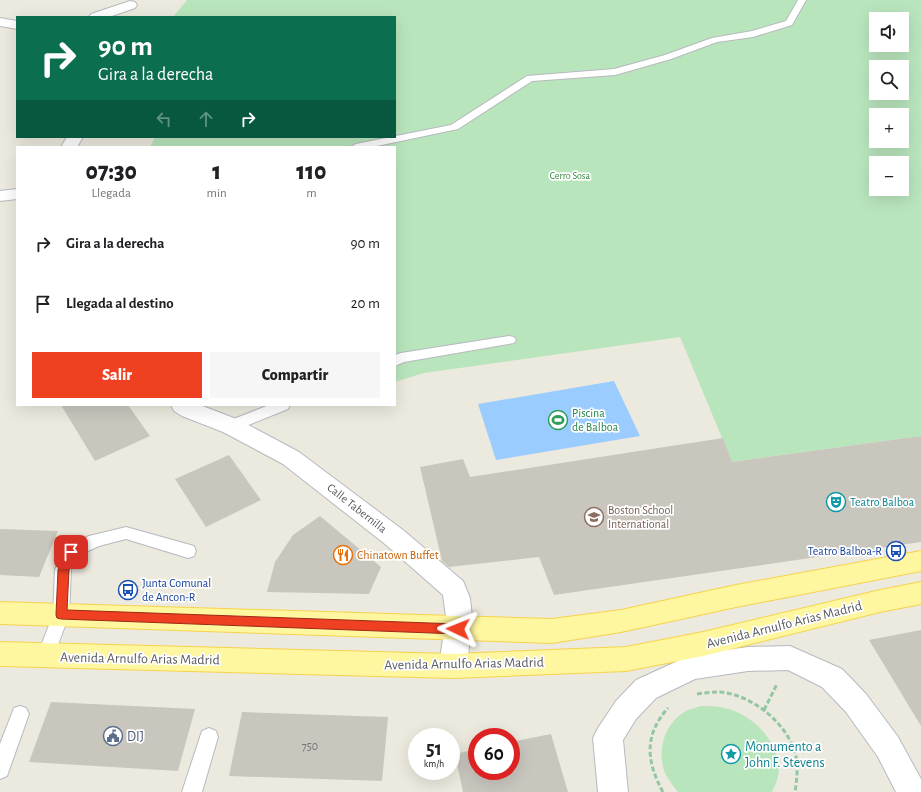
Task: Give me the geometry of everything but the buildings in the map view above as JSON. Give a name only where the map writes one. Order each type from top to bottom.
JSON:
[{"type":"main road","points":[[0,613],[552,631],[621,621],[743,594],[921,561]]},
{"type":"main road","name":"Avenida Arnulfo Arias Madrid","points":[[0,654],[453,666],[626,659],[703,644],[880,601],[921,593]]},
{"type":"street","points":[[99,16],[130,5]]},
{"type":"street","points":[[0,22],[16,24]]},
{"type":"street","points":[[0,196],[16,194]]},
{"type":"street","name":"Calle Tabernilla","points":[[184,406],[231,426],[291,458],[394,537],[454,589],[458,600],[458,629],[453,666]]},
{"type":"street","points":[[613,792],[608,738],[626,710],[646,689],[691,667],[748,659],[790,658],[832,678],[856,703],[888,747],[912,792]]},
{"type":"lane","points":[[361,146],[454,127],[530,78],[615,72],[668,57],[715,40],[753,34],[789,24],[802,0]]},
{"type":"lane","points":[[396,360],[401,358],[509,340]]},
{"type":"lane","points":[[231,426],[281,406]]},
{"type":"lane","points":[[46,656],[61,615],[64,570],[71,552],[95,540],[126,533],[188,551]]},
{"type":"lane","points":[[0,770],[20,714]]},
{"type":"lane","points":[[192,792],[209,737]]},
{"type":"path","points":[[689,696],[718,692],[742,698],[764,710],[781,727],[794,749],[798,772],[795,792]]},
{"type":"path","points":[[664,792],[656,780],[650,757],[651,735],[660,716],[670,706]]},
{"type":"green space","name":"Cerro Sosa","points":[[187,0],[921,0],[921,436],[732,462],[680,337],[424,373],[396,382],[396,146],[150,146],[154,138],[396,138],[396,16],[174,16]]},
{"type":"green space","points":[[701,706],[732,710],[754,722],[763,731],[776,753],[779,765],[778,777],[772,792],[677,791],[666,775],[663,767],[663,740],[671,724],[677,718],[686,711]]},
{"type":"water","name":"Piscina de Balboa","points":[[614,381],[640,436],[496,460],[478,404]]},
{"type":"place","name":"Piscina de Balboa","points":[[558,420]]},
{"type":"place","name":"Teatro Balboa","points":[[836,502]]},
{"type":"place","name":"Boston School International","points":[[594,517]]},
{"type":"place","name":"Teatro Balboa-R","points":[[896,551]]},
{"type":"place","name":"Chinatown Buffet","points":[[343,555]]},
{"type":"place","name":"Junta Comunal de Ancon-R","points":[[128,590]]},
{"type":"place","name":"DIJ","points":[[113,736]]},
{"type":"place","name":"Monumento a John F. Stevens","points":[[731,754]]},
{"type":"route","points":[[71,552],[64,570],[61,615],[458,629]]}]
